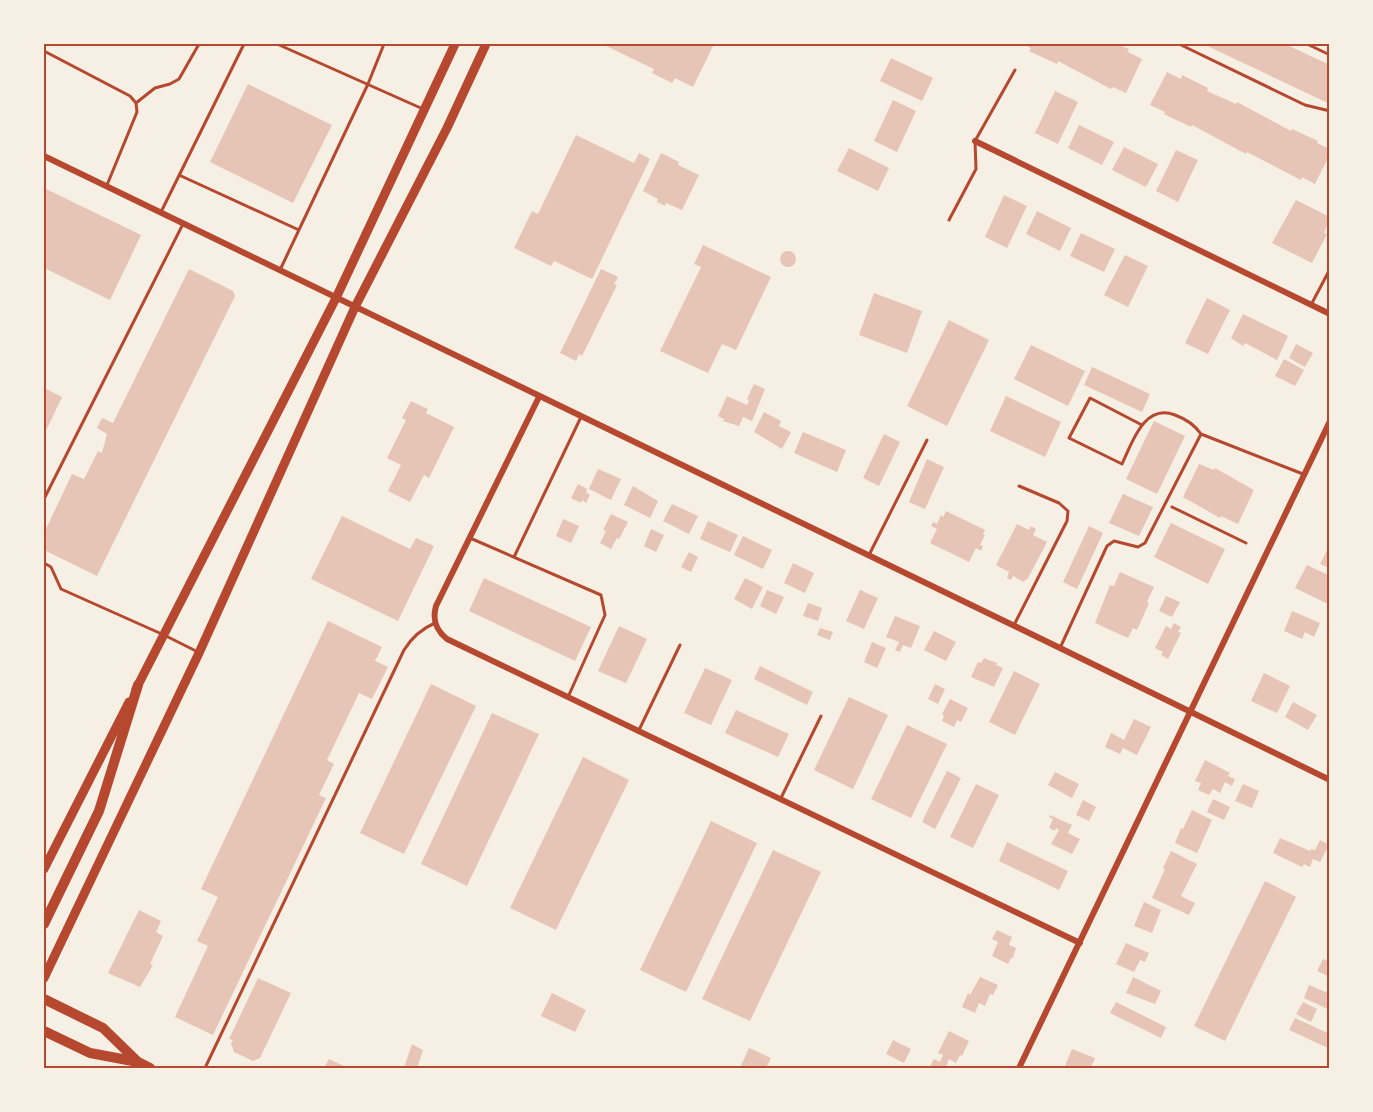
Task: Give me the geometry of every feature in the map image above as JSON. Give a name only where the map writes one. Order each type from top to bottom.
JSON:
[{"type":"main road","points":[[44,869],[336,298],[455,44]]},
{"type":"main road","points":[[44,978],[199,653],[355,307],[447,128],[486,44]]},
{"type":"main road","points":[[44,924],[99,812],[138,685]]},
{"type":"main road","points":[[44,999],[103,1028],[138,1062]]},
{"type":"main road","points":[[44,1031],[90,1053],[138,1062],[150,1068]]},
{"type":"street","points":[[975,141],[1329,314]]},
{"type":"street","points":[[44,156],[1329,780]]},
{"type":"street","points":[[540,397],[436,606],[434,620],[440,632],[447,639],[1080,943]]},
{"type":"street","points":[[1019,1068],[1329,421]]},
{"type":"lane","points":[[136,103],[155,88],[179,79],[199,44]]},
{"type":"lane","points":[[161,213],[244,44]]},
{"type":"lane","points":[[278,44],[423,109]]},
{"type":"lane","points":[[280,270],[368,84],[384,44]]},
{"type":"lane","points":[[1179,44],[1305,105],[1329,111]]},
{"type":"lane","points":[[1307,44],[1329,55]]},
{"type":"lane","points":[[44,51],[130,96],[136,103],[137,112],[106,186]]},
{"type":"lane","points":[[949,220],[976,169],[975,141],[1015,69]]},
{"type":"lane","points":[[179,175],[299,230]]},
{"type":"lane","points":[[44,499],[183,224]]},
{"type":"lane","points":[[1311,305],[1329,268]]},
{"type":"lane","points":[[1142,425],[1090,398],[1069,438],[1122,464],[1147,418],[1154,414],[1170,413],[1184,418],[1201,434],[1304,474]]},
{"type":"lane","points":[[514,557],[580,417]]},
{"type":"lane","points":[[1060,648],[1107,546],[1114,541],[1138,547],[1145,543],[1201,434]]},
{"type":"lane","points":[[869,556],[927,440]]},
{"type":"lane","points":[[1013,626],[1068,521],[1068,511],[1059,503],[1019,486]]},
{"type":"lane","points":[[470,538],[601,595],[605,615],[568,697]]},
{"type":"lane","points":[[44,563],[51,567],[61,589],[164,634],[199,653]]},
{"type":"lane","points":[[205,1068],[404,650],[410,640],[434,620]]},
{"type":"lane","points":[[639,731],[680,645]]},
{"type":"lane","points":[[780,799],[821,716]]},
{"type":"path","points":[[1166,503],[1246,543]]},
{"type":"building","points":[[602,44],[714,44],[693,87],[675,78],[672,83],[652,73],[654,69]]},
{"type":"building","points":[[1022,44],[1117,44],[1129,49],[1128,52],[1142,59],[1126,93],[1113,87],[1111,89],[1058,61],[1057,64],[1029,51],[1031,48]]},
{"type":"building","points":[[1203,44],[1285,44],[1330,65],[1330,104]]},
{"type":"building","points":[[891,58],[933,78],[922,101],[880,81]]},
{"type":"building","points":[[1167,72],[1181,79],[1182,75],[1208,88],[1207,91],[1236,104],[1237,102],[1330,149],[1330,154],[1315,184],[1302,177],[1301,180],[1247,152],[1246,154],[1150,105]]},
{"type":"building","points":[[248,84],[332,125],[293,203],[210,162]]},
{"type":"building","points":[[1055,91],[1078,102],[1058,144],[1035,133]]},
{"type":"building","points":[[893,100],[916,111],[897,152],[874,141]]},
{"type":"building","points":[[1079,125],[1114,142],[1102,165],[1068,148]]},
{"type":"building","points":[[576,135],[634,163],[639,153],[650,159],[592,279],[554,261],[551,266],[514,248],[532,211],[538,214]]},
{"type":"building","points":[[1124,147],[1158,164],[1146,187],[1112,170]]},
{"type":"building","points":[[849,148],[889,168],[878,191],[837,171]]},
{"type":"building","points":[[1176,150],[1198,160],[1178,202],[1156,191]]},
{"type":"building","points":[[661,153],[679,162],[678,165],[699,175],[682,210],[666,203],[665,206],[657,202],[658,199],[643,191]]},
{"type":"building","points":[[44,188],[141,235],[110,300],[44,268]]},
{"type":"building","points":[[1004,195],[1027,206],[1007,248],[985,237]]},
{"type":"building","points":[[1296,200],[1330,217],[1324,233],[1327,234],[1312,263],[1272,243]]},
{"type":"building","points":[[1037,211],[1071,228],[1060,251],[1026,234]]},
{"type":"building","points":[[1081,233],[1115,249],[1104,272],[1070,256]]},
{"type":"building","points":[[703,245],[771,277],[736,350],[722,344],[708,373],[660,351],[701,267],[694,264]]},
{"type":"building","points":[[785,251],[791,251],[796,259],[794,265],[785,267],[780,262],[780,256]]},
{"type":"building","points":[[1125,255],[1148,266],[1128,307],[1104,295]]},
{"type":"building","points":[[189,269],[233,291],[235,296],[97,576],[44,550],[44,533],[72,474],[84,479],[98,451],[102,453],[107,434],[97,428],[102,418],[113,423]]},
{"type":"building","points":[[601,269],[618,277],[614,284],[617,285],[582,356],[579,354],[576,361],[560,353]]},
{"type":"building","points":[[874,293],[922,311],[907,353],[859,335]]},
{"type":"building","points":[[1207,298],[1230,310],[1208,354],[1185,343]]},
{"type":"building","points":[[1243,314],[1288,336],[1277,360],[1245,343],[1243,346],[1231,338]]},
{"type":"building","points":[[949,320],[989,340],[947,426],[907,406]]},
{"type":"building","points":[[1296,344],[1313,353],[1305,367],[1289,358]]},
{"type":"building","points":[[1031,345],[1085,371],[1068,406],[1014,379]]},
{"type":"building","points":[[1284,359],[1304,370],[1295,386],[1275,376]]},
{"type":"building","points":[[1092,367],[1150,394],[1142,412],[1084,385]]},
{"type":"building","points":[[754,384],[765,389],[752,421],[743,417],[739,426],[723,421],[724,419],[718,416],[727,396],[747,405],[749,400],[747,399]]},
{"type":"building","points":[[44,388],[62,397],[44,435]]},
{"type":"building","points":[[1006,396],[1061,422],[1045,457],[990,431]]},
{"type":"building","points":[[411,401],[428,409],[426,413],[454,427],[429,478],[424,475],[410,502],[388,491],[401,465],[387,458],[406,420],[402,418]]},
{"type":"building","points":[[764,412],[781,421],[779,426],[791,432],[782,449],[754,432]]},
{"type":"building","points":[[1154,421],[1185,436],[1157,494],[1126,479]]},
{"type":"building","points":[[803,432],[846,450],[837,472],[794,453]]},
{"type":"building","points":[[884,434],[900,442],[879,486],[863,478]]},
{"type":"building","points":[[927,459],[944,467],[925,509],[909,502]]},
{"type":"building","points":[[1199,464],[1214,470],[1215,468],[1254,490],[1238,524],[1221,516],[1220,518],[1183,497]]},
{"type":"building","points":[[598,469],[621,479],[611,500],[589,489]]},
{"type":"building","points":[[578,484],[587,489],[586,492],[590,495],[586,503],[571,498]]},
{"type":"building","points":[[633,486],[658,501],[650,518],[624,505]]},
{"type":"building","points":[[1123,494],[1153,507],[1139,536],[1109,523]]},
{"type":"building","points":[[672,504],[698,516],[689,534],[663,521]]},
{"type":"building","points":[[946,511],[985,530],[980,545],[983,546],[981,551],[976,548],[969,562],[930,543],[937,529],[931,526],[933,522],[937,524],[941,515],[943,517]]},
{"type":"building","points":[[611,514],[628,522],[611,549],[600,543],[606,531],[603,530]]},
{"type":"building","points":[[342,516],[410,549],[416,538],[434,546],[398,621],[311,579]]},
{"type":"building","points":[[563,519],[579,526],[571,543],[556,536]]},
{"type":"building","points":[[708,521],[738,535],[730,552],[700,539]]},
{"type":"building","points":[[1171,523],[1225,549],[1208,584],[1154,557]]},
{"type":"building","points":[[1017,524],[1029,530],[1031,526],[1036,529],[1033,535],[1047,542],[1024,582],[1013,576],[1011,580],[1007,578],[1009,572],[996,565]]},
{"type":"building","points":[[1089,526],[1103,533],[1077,589],[1063,582]]},
{"type":"building","points":[[651,529],[664,535],[656,552],[644,546]]},
{"type":"building","points":[[743,536],[772,550],[763,569],[734,555]]},
{"type":"building","points":[[1330,545],[1330,568],[1320,564]]},
{"type":"building","points":[[689,552],[698,557],[691,572],[681,567]]},
{"type":"building","points":[[793,563],[814,573],[805,593],[784,583]]},
{"type":"building","points":[[1307,565],[1330,576],[1330,605],[1295,588]]},
{"type":"building","points":[[1120,572],[1154,587],[1137,630],[1133,628],[1128,638],[1095,623],[1110,585],[1114,586]]},
{"type":"building","points":[[484,578],[591,627],[575,661],[469,611]]},
{"type":"building","points":[[745,578],[763,587],[752,609],[734,599]]},
{"type":"building","points":[[767,590],[784,597],[776,614],[760,606]]},
{"type":"building","points":[[860,590],[878,598],[864,629],[846,621]]},
{"type":"building","points":[[1166,596],[1180,602],[1172,617],[1159,611]]},
{"type":"building","points":[[808,603],[822,608],[818,621],[803,616]]},
{"type":"building","points":[[1292,611],[1320,623],[1314,637],[1305,632],[1302,639],[1284,631]]},
{"type":"building","points":[[895,616],[920,626],[911,648],[903,645],[900,652],[895,650],[899,642],[886,637]]},
{"type":"building","points":[[328,621],[382,647],[375,661],[388,667],[372,699],[359,693],[327,760],[334,764],[319,795],[326,798],[213,1035],[175,1017],[208,946],[197,941],[218,897],[201,889]]},
{"type":"building","points":[[1174,623],[1181,627],[1178,632],[1181,633],[1168,659],[1161,655],[1163,652],[1155,648],[1166,626],[1171,629]]},
{"type":"building","points":[[619,626],[647,639],[626,683],[598,671]]},
{"type":"building","points":[[820,628],[833,632],[830,640],[817,635]]},
{"type":"building","points":[[934,631],[956,642],[946,661],[924,650]]},
{"type":"building","points":[[872,642],[886,648],[877,668],[864,662]]},
{"type":"building","points":[[984,658],[1003,668],[994,687],[971,677],[978,662],[981,663]]},
{"type":"building","points":[[760,666],[813,692],[807,705],[754,679]]},
{"type":"building","points":[[705,668],[732,680],[711,725],[684,713]]},
{"type":"building","points":[[1014,671],[1040,684],[1015,735],[989,722]]},
{"type":"building","points":[[1264,673],[1290,686],[1277,713],[1251,701]]},
{"type":"building","points":[[431,684],[476,706],[404,854],[360,833]]},
{"type":"building","points":[[935,684],[945,689],[938,704],[928,699]]},
{"type":"building","points":[[849,697],[888,715],[853,789],[814,770]]},
{"type":"building","points":[[950,699],[968,708],[961,722],[957,720],[954,727],[942,721],[944,716],[942,714]]},
{"type":"building","points":[[1293,702],[1317,715],[1308,730],[1285,717]]},
{"type":"building","points":[[736,710],[789,734],[778,757],[725,733]]},
{"type":"building","points":[[492,713],[539,734],[467,886],[421,864]]},
{"type":"building","points":[[1134,719],[1151,727],[1137,755],[1123,748],[1120,754],[1105,747],[1111,733],[1124,740]]},
{"type":"building","points":[[907,725],[947,744],[911,818],[871,799]]},
{"type":"building","points":[[583,757],[629,780],[556,930],[510,908]]},
{"type":"building","points":[[1205,760],[1230,773],[1228,776],[1235,779],[1232,786],[1225,782],[1220,793],[1213,789],[1209,795],[1198,790],[1201,783],[1195,781]]},
{"type":"building","points":[[947,771],[961,778],[935,829],[922,822]]},
{"type":"building","points":[[1055,772],[1079,784],[1072,798],[1048,785]]},
{"type":"building","points":[[976,784],[999,795],[973,848],[950,837]]},
{"type":"building","points":[[1243,784],[1259,791],[1252,808],[1235,801]]},
{"type":"building","points":[[1213,799],[1230,807],[1224,820],[1207,812]]},
{"type":"building","points":[[1083,800],[1096,807],[1089,821],[1076,815]]},
{"type":"building","points":[[1192,810],[1212,820],[1197,853],[1175,843]]},
{"type":"building","points":[[1050,815],[1072,825],[1068,833],[1080,839],[1072,854],[1051,844],[1059,830],[1049,828],[1053,819],[1049,817]]},
{"type":"building","points":[[711,821],[757,843],[686,992],[640,970]]},
{"type":"building","points":[[1280,838],[1310,851],[1315,850],[1320,840],[1329,845],[1320,862],[1313,859],[1310,867],[1304,864],[1302,867],[1273,853]]},
{"type":"building","points":[[1007,842],[1068,871],[1059,890],[999,861]]},
{"type":"building","points":[[773,850],[821,872],[750,1021],[702,999]]},
{"type":"building","points":[[1171,851],[1197,864],[1181,896],[1195,903],[1189,915],[1152,898]]},
{"type":"building","points":[[1265,881],[1296,897],[1225,1041],[1194,1026]]},
{"type":"building","points":[[1144,902],[1161,910],[1152,933],[1134,926]]},
{"type":"building","points":[[139,910],[161,921],[156,932],[163,936],[150,964],[153,965],[140,987],[108,973]]},
{"type":"building","points":[[997,930],[1012,937],[1009,945],[1016,948],[1008,964],[992,956],[998,942],[992,939]]},
{"type":"building","points":[[1126,943],[1149,953],[1145,962],[1140,960],[1134,972],[1116,964]]},
{"type":"building","points":[[1323,959],[1330,962],[1330,977],[1317,971]]},
{"type":"building","points":[[980,977],[998,985],[993,995],[990,994],[985,1006],[979,1003],[975,1013],[962,1007],[968,993],[970,995]]},
{"type":"building","points":[[1133,977],[1161,991],[1155,1004],[1126,993]]},
{"type":"building","points":[[258,978],[291,993],[260,1058],[253,1061],[234,1052],[231,1044],[233,1040],[229,1039]]},
{"type":"building","points":[[1309,985],[1330,994],[1330,1010],[1304,998]]},
{"type":"building","points":[[552,993],[586,1010],[575,1032],[541,1016]]},
{"type":"building","points":[[1116,1002],[1166,1027],[1161,1038],[1110,1013]]},
{"type":"building","points":[[1303,1002],[1317,1009],[1311,1022],[1296,1014]]},
{"type":"building","points":[[1295,1018],[1330,1034],[1328,1048],[1289,1030]]},
{"type":"building","points":[[949,1031],[969,1041],[962,1056],[960,1055],[956,1063],[949,1059],[946,1067],[950,1068],[929,1068],[934,1059],[940,1062],[943,1055],[938,1053]]},
{"type":"building","points":[[893,1040],[911,1049],[904,1063],[886,1054]]},
{"type":"building","points":[[412,1044],[423,1050],[417,1068],[404,1068]]},
{"type":"building","points":[[749,1048],[771,1058],[766,1068],[740,1068]]},
{"type":"building","points":[[1072,1049],[1095,1058],[1091,1068],[1064,1068]]},
{"type":"building","points":[[329,1059],[344,1066],[324,1068]]}]
